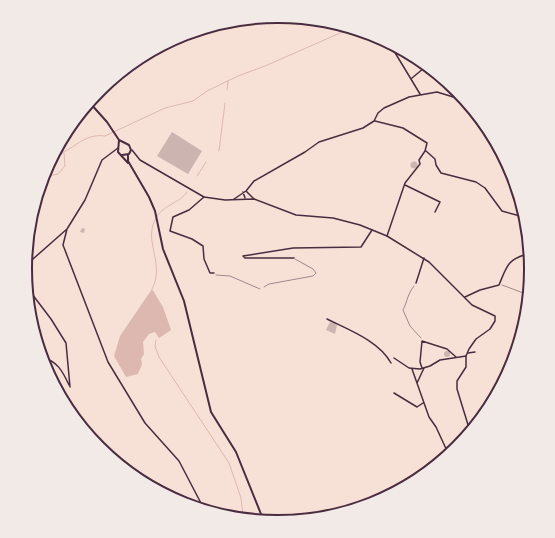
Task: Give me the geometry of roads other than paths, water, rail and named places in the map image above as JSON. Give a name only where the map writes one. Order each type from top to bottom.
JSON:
[{"type":"main road","points":[[93,107],[107,122],[119,140],[128,144],[131,148],[127,159],[149,197],[155,211],[164,249],[184,301],[211,412],[236,452],[261,514]]},
{"type":"main road","points":[[119,140],[120,155],[131,166]]},
{"type":"main road","points":[[119,146],[124,143]]},
{"type":"main road","points":[[120,155],[128,155]]},
{"type":"street","points":[[395,53],[406,72],[412,78],[420,94]]},
{"type":"street","points":[[412,78],[422,70]]},
{"type":"street","points":[[234,199],[246,191],[254,181],[319,142],[363,128],[374,120],[378,113],[384,108],[420,94],[437,92],[453,97]]},
{"type":"street","points":[[374,120],[403,128],[427,143],[425,151],[419,160],[420,164],[405,185],[387,236]]},
{"type":"street","points":[[32,260],[67,229],[85,200],[102,160],[119,146]]},
{"type":"street","points":[[131,148],[134,155]]},
{"type":"street","points":[[425,151],[435,159],[436,165],[441,173],[476,182],[485,188],[502,211],[518,215]]},
{"type":"street","points":[[113,152],[120,155]]},
{"type":"street","points":[[128,155],[134,155],[204,197],[213,200],[245,198],[254,199],[296,215],[333,218],[387,236],[424,258],[477,309],[495,316],[495,321],[490,329],[476,339],[466,356],[466,367],[457,381],[457,389],[468,425]]},
{"type":"street","points":[[405,185],[440,202],[435,212]]},
{"type":"street","points":[[246,191],[254,199]]},
{"type":"street","points":[[244,192],[245,198]]},
{"type":"street","points":[[204,197],[189,210],[173,217],[170,231],[203,246],[206,267],[210,273],[214,273]]},
{"type":"street","points":[[67,229],[64,245],[108,362],[145,423],[179,461],[201,503]]},
{"type":"street","points":[[294,258],[246,258],[244,256],[292,248],[361,247],[372,230]]},
{"type":"street","points":[[465,297],[480,290],[499,285],[509,264],[514,258],[523,255]]},
{"type":"street","points":[[416,283],[424,258]]},
{"type":"street","points":[[33,295],[52,319],[66,343],[70,387],[58,366],[49,360]]},
{"type":"street","points":[[327,319],[377,347],[386,354],[391,363]]},
{"type":"street","points":[[417,383],[423,368],[420,362],[422,341],[447,349],[456,357]]},
{"type":"street","points":[[468,353],[474,352]]},
{"type":"street","points":[[394,358],[406,367],[412,369],[423,368],[440,360],[466,356]]},
{"type":"street","points":[[412,369],[423,403],[446,448]]},
{"type":"street","points":[[394,393],[414,406],[419,406],[423,403]]},
{"type":"lane","points":[[264,288],[269,284],[313,276],[316,274],[313,268],[294,258]]},
{"type":"waterway","points":[[60,154],[85,139],[105,136],[165,108],[193,101],[207,91],[238,76],[265,66],[343,32]]},
{"type":"waterway","points":[[227,90],[228,81]]},
{"type":"waterway","points":[[219,151],[225,103]]},
{"type":"waterway","points":[[59,156],[63,153]]},
{"type":"waterway","points":[[53,175],[58,174],[65,166],[64,153]]},
{"type":"waterway","points":[[197,176],[206,162]]},
{"type":"waterway","points":[[152,289],[157,272],[152,238],[154,222],[161,211],[180,199],[187,192]]},
{"type":"waterway","points":[[156,340],[155,346],[159,357],[229,463],[241,498],[243,513]]}]
